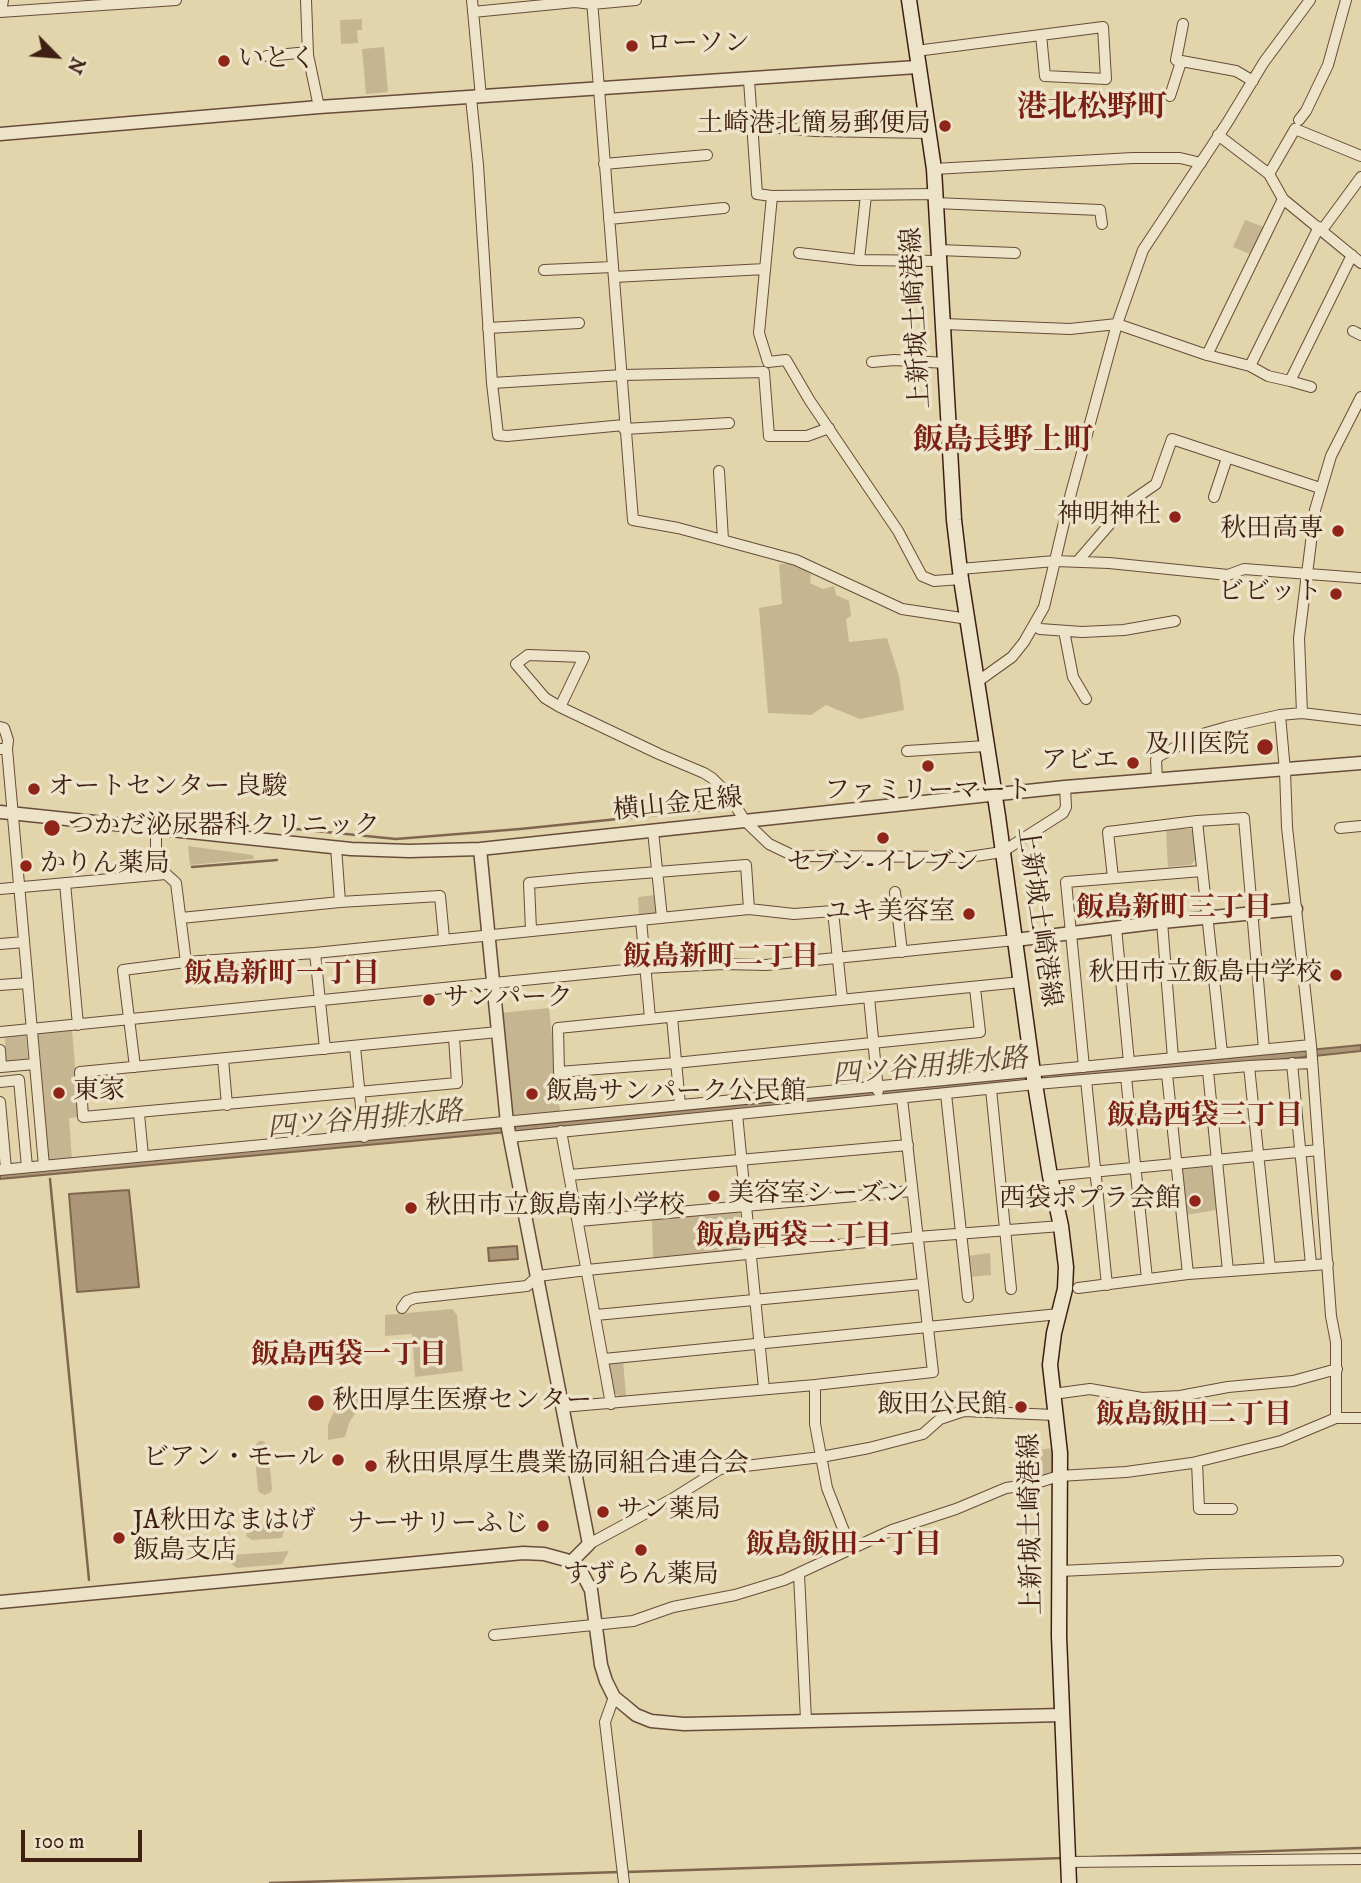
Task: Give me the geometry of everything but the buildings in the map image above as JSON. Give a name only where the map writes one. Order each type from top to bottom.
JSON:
[{"type":"main road","name":"上新城土崎港線","points":[[909,0],[934,169],[954,520],[960,574],[1034,1078],[1066,1268],[1065,1289],[1050,1365],[1060,1453],[1059,1636],[1069,1883]]},
{"type":"street","points":[[3,0],[1,12],[79,3],[170,0]]},
{"type":"street","points":[[306,0],[307,52],[319,107]]},
{"type":"street","points":[[472,0],[478,165],[492,383],[498,435],[729,423]]},
{"type":"street","points":[[473,12],[575,2],[636,0]]},
{"type":"street","points":[[977,682],[1012,657],[1044,607],[1116,324],[1143,250],[1253,81],[1310,0]]},
{"type":"street","points":[[1299,120],[1328,65],[1346,0]]},
{"type":"street","points":[[592,2],[633,520],[678,528],[796,560],[902,608],[968,619]]},
{"type":"street","points":[[1183,24],[1176,60],[1236,71],[1253,81]]},
{"type":"street","points":[[916,51],[1103,27],[1106,79],[1045,76],[1041,35]]},
{"type":"street","points":[[267,56],[307,52]]},
{"type":"street","points":[[1170,96],[1181,62]]},
{"type":"street","points":[[0,134],[319,107],[917,67]]},
{"type":"street","points":[[749,80],[757,194],[935,198],[1100,209],[1101,224]]},
{"type":"street","points":[[780,128],[928,133]]},
{"type":"street","points":[[1269,174],[1296,129],[1361,156]]},
{"type":"street","points":[[1218,135],[1269,174],[1283,199],[1361,263]]},
{"type":"street","points":[[604,164],[707,155]]},
{"type":"street","points":[[934,169],[1133,158],[1180,158],[1201,163]]},
{"type":"street","points":[[1250,366],[1321,228],[1361,177]]},
{"type":"street","points":[[859,260],[866,195]]},
{"type":"street","points":[[772,196],[759,333],[768,362],[786,360],[898,531],[922,576],[934,581],[960,574],[1055,562],[1077,562],[1228,575],[1244,569],[1361,578]]},
{"type":"street","points":[[1207,355],[1283,199]]},
{"type":"street","points":[[609,219],[724,208]]},
{"type":"street","points":[[799,253],[859,260],[1015,253]]},
{"type":"street","points":[[1290,381],[1352,255]]},
{"type":"street","points":[[544,270],[613,272],[765,269]]},
{"type":"street","points":[[488,328],[579,323]]},
{"type":"street","points":[[944,324],[1070,329],[1116,324],[1207,355],[1250,366],[1268,376],[1311,387]]},
{"type":"street","points":[[872,362],[894,360],[946,363]]},
{"type":"street","points":[[492,383],[623,375],[764,372],[769,436],[807,436],[829,428]]},
{"type":"street","points":[[1302,713],[1299,638],[1320,488],[1331,456],[1361,397]]},
{"type":"street","points":[[1077,562],[1127,504],[1156,484],[1172,439],[1320,488]]},
{"type":"street","points":[[1214,497],[1227,458]]},
{"type":"street","points":[[719,471],[723,540]]},
{"type":"street","points":[[1034,625],[1040,629],[1064,631],[1124,630],[1175,621]]},
{"type":"street","points":[[1064,631],[1073,677],[1086,699]]},
{"type":"street","points":[[561,707],[584,656],[528,655],[516,664],[545,698],[561,707],[659,754],[704,773],[727,794],[745,821],[769,844],[794,856],[969,857],[1002,852],[1063,813],[1066,807],[1065,787]]},
{"type":"street","points":[[1157,780],[1156,760],[1159,756],[1199,736],[1280,715],[1302,713],[1361,720]]},
{"type":"street","points":[[1280,715],[1287,827],[1311,1054],[1331,1316],[1336,1342],[1336,1419]]},
{"type":"street","points":[[0,727],[4,728],[8,740],[4,749],[6,812],[20,887],[44,1166]]},
{"type":"street","points":[[907,751],[986,746]]},
{"type":"street","name":"横山金足線","points":[[6,812],[336,847],[399,851],[480,849],[1065,787],[1361,763]]},
{"type":"street","points":[[1113,878],[1108,832],[1244,818],[1264,1049]]},
{"type":"street","points":[[1197,821],[1222,1053]]},
{"type":"street","points":[[1340,828],[1361,826]]},
{"type":"street","points":[[156,829],[156,873]]},
{"type":"street","points":[[653,831],[662,918]]},
{"type":"street","points":[[336,847],[340,902]]},
{"type":"street","points":[[480,849],[508,1130],[589,1544]]},
{"type":"street","points":[[531,930],[529,883],[746,865],[750,909]]},
{"type":"street","points":[[1084,1067],[1066,882],[1202,871]]},
{"type":"street","points":[[0,889],[166,874],[176,883],[186,962]]},
{"type":"street","points":[[65,883],[78,1025]]},
{"type":"street","points":[[895,892],[902,952]]},
{"type":"street","points":[[181,918],[340,902],[440,896],[444,938]]},
{"type":"street","points":[[135,1067],[123,970],[186,962],[315,953],[750,909],[794,914],[833,911],[842,999]]},
{"type":"street","points":[[0,1032],[645,968],[766,965],[1296,909]]},
{"type":"street","points":[[641,920],[649,1018]]},
{"type":"street","points":[[1162,922],[1173,1058]]},
{"type":"street","points":[[1116,928],[1129,1062]]},
{"type":"street","points":[[0,944],[24,942]]},
{"type":"street","points":[[315,953],[325,1049]]},
{"type":"street","points":[[975,988],[980,1032],[559,1072],[558,1028],[1021,982]]},
{"type":"street","points":[[0,985],[28,983]]},
{"type":"street","points":[[869,997],[878,1092]]},
{"type":"street","points":[[672,1017],[680,1105]]},
{"type":"street","points":[[454,1037],[457,1083],[83,1117],[80,1072],[498,1032]]},
{"type":"street","points":[[355,1047],[364,1137]]},
{"type":"street","points":[[0,1102],[3,1170],[364,1137],[508,1130],[561,1131],[737,1114],[878,1092],[902,1098],[991,1089],[1084,1067],[1129,1062],[1264,1049],[1311,1054]]},
{"type":"street","points":[[0,1050],[1,1067],[35,1063]]},
{"type":"street","points":[[508,1130],[680,1105],[1034,1078],[1086,1080],[1167,1074],[1292,1063],[1311,1054]]},
{"type":"street","points":[[223,1059],[227,1105]]},
{"type":"street","points":[[1292,1063],[1311,1265]]},
{"type":"street","points":[[1248,1066],[1270,1268]]},
{"type":"street","points":[[1208,1070],[1228,1271]]},
{"type":"street","points":[[1167,1074],[1188,1274]]},
{"type":"street","points":[[1126,1077],[1147,1279]]},
{"type":"street","points":[[0,1082],[19,1080],[27,1167]]},
{"type":"street","points":[[1086,1080],[1107,1284]]},
{"type":"street","points":[[991,1089],[1012,1289]]},
{"type":"street","points":[[946,1094],[968,1297]]},
{"type":"street","points":[[562,1407],[933,1372],[902,1098]]},
{"type":"street","points":[[23,1116],[39,1114]]},
{"type":"street","points":[[139,1114],[143,1156]]},
{"type":"street","points":[[737,1114],[764,1388]]},
{"type":"street","points":[[561,1131],[611,1404]]},
{"type":"street","points":[[570,1175],[908,1146]]},
{"type":"street","points":[[1050,1176],[1319,1150]]},
{"type":"street","points":[[579,1221],[911,1191]]},
{"type":"street","points":[[401,1308],[407,1301],[415,1298],[527,1286],[538,1276],[917,1237],[1061,1226]]},
{"type":"street","points":[[1078,1288],[1188,1274],[1328,1264]]},
{"type":"street","points":[[596,1315],[922,1284]]},
{"type":"street","points":[[604,1359],[1059,1314]]},
{"type":"street","points":[[1053,1394],[1090,1390],[1142,1398],[1167,1397],[1228,1387],[1293,1381],[1337,1369]]},
{"type":"street","points":[[815,1385],[815,1424],[827,1488],[850,1549]]},
{"type":"street","points":[[570,1563],[589,1544],[672,1499],[720,1469],[821,1457],[869,1448],[923,1434],[940,1419],[964,1411],[1054,1415]]},
{"type":"street","points":[[494,1635],[633,1621],[673,1607],[735,1595],[799,1574],[892,1530],[956,1509],[1006,1488],[1033,1484],[1059,1475],[1126,1472],[1197,1462],[1280,1441],[1336,1419],[1361,1418]]},
{"type":"street","points":[[1197,1462],[1199,1508],[1232,1509]]},
{"type":"street","points":[[0,1602],[544,1553],[566,1560],[582,1573],[592,1590],[601,1665],[614,1697],[636,1715],[651,1721],[667,1724],[1062,1714]]},
{"type":"street","points":[[1060,1572],[1338,1561]]},
{"type":"street","points":[[799,1574],[806,1720]]},
{"type":"street","points":[[614,1697],[605,1722],[623,1876]]},
{"type":"street","points":[[1068,1859],[1361,1859]]},
{"type":"shaded area","points":[[362,19],[362,30],[357,30],[358,43],[341,44],[340,20]]},
{"type":"shaded area","points":[[384,47],[388,92],[366,94],[362,49]]},
{"type":"shaded area","points":[[1245,220],[1264,227],[1250,254],[1233,247]]},
{"type":"shaded area","points":[[779,564],[794,564],[811,574],[810,583],[823,589],[834,586],[836,595],[849,601],[851,616],[846,619],[849,642],[887,638],[899,676],[904,710],[860,719],[826,705],[811,715],[768,713],[759,608],[782,604]]},
{"type":"shaded area","points":[[1166,829],[1194,831],[1195,860],[1191,865],[1168,867]]},
{"type":"shaded area","points":[[188,846],[253,855],[254,859],[190,865]]},
{"type":"shaded area","points":[[656,895],[658,910],[655,914],[639,914],[638,897]]},
{"type":"shaded area","points":[[549,1008],[560,1111],[518,1116],[510,1114],[501,1013]]},
{"type":"shaded area","points":[[72,1029],[79,1117],[69,1118],[72,1160],[48,1163],[37,1032]]},
{"type":"shaded area","points":[[26,1035],[28,1059],[5,1061],[5,1037]]},
{"type":"shaded area","name":"四ツ谷用排水路","points":[[1361,1045],[1361,1051],[1211,1067],[0,1179],[0,1173],[47,1168],[394,1138]]},
{"type":"shaded area","points":[[1182,1167],[1213,1168],[1217,1210],[1186,1215],[1180,1172]]},
{"type":"shaded area","points":[[129,1190],[139,1287],[77,1292],[69,1194]]},
{"type":"shaded area","points":[[735,1211],[740,1214],[744,1244],[740,1249],[653,1258],[652,1219]]},
{"type":"shaded area","points":[[517,1246],[518,1259],[489,1261],[488,1248]]},
{"type":"shaded area","points":[[990,1253],[991,1275],[969,1277],[967,1256]]},
{"type":"shaded area","points":[[452,1309],[457,1315],[463,1371],[415,1377],[412,1334],[385,1336],[385,1315]]},
{"type":"shaded area","points":[[623,1360],[626,1397],[620,1397],[613,1392],[609,1367],[612,1361]]},
{"type":"shaded area","points":[[368,1388],[370,1407],[361,1409],[354,1415],[345,1437],[328,1440],[328,1425],[336,1407],[351,1394]]},
{"type":"shaded area","points":[[259,1441],[268,1446],[272,1489],[265,1495],[258,1489],[254,1447]]},
{"type":"shaded area","points":[[1053,1448],[1054,1473],[1028,1481],[1026,1452]]},
{"type":"shaded area","points":[[226,1506],[232,1517],[228,1518],[233,1555],[289,1551],[282,1564],[237,1568],[230,1563],[223,1513]]},
{"type":"shaded area","points":[[278,1524],[284,1530],[282,1538],[252,1540],[246,1536],[248,1528],[252,1526]]},
{"type":"waterway","points":[[286,828],[396,839],[725,808]]},
{"type":"waterway","points":[[192,867],[277,860]]},
{"type":"waterway","points":[[50,1179],[89,1580]]},
{"type":"waterway","points":[[1095,1857],[1361,1848]]},
{"type":"waterway","points":[[626,1872],[1064,1858]]},
{"type":"waterway","points":[[270,1883],[620,1872]]},
{"type":"place","name":"ローソン","points":[[632,46]]},
{"type":"place","name":"いとく","points":[[224,61]]},
{"type":"place","name":"土崎港北簡易郵便局","points":[[945,126]]},
{"type":"place","name":"神明神社","points":[[1175,517]]},
{"type":"place","name":"秋田高専","points":[[1338,531]]},
{"type":"place","name":"ビビット","points":[[1336,594]]},
{"type":"place","name":"及川医院","points":[[1265,747]]},
{"type":"place","name":"アビエ","points":[[1133,763]]},
{"type":"place","name":"ファミリーマート","points":[[928,766]]},
{"type":"place","name":"オートセンター 良駿","points":[[34,789]]},
{"type":"place","name":"つかだ泌尿器科クリニック","points":[[52,828]]},
{"type":"place","name":"セブン-イレブン","points":[[883,838]]},
{"type":"place","name":"かりん薬局","points":[[26,866]]},
{"type":"place","name":"ユキ美容室","points":[[969,914]]},
{"type":"place","name":"秋田市立飯島中学校","points":[[1336,975]]},
{"type":"place","name":"サンパーク","points":[[429,1000]]},
{"type":"place","name":"東家","points":[[59,1093]]},
{"type":"place","name":"飯島サンパーク公民館","points":[[532,1094]]},
{"type":"place","name":"美容室シーズン","points":[[714,1196]]},
{"type":"place","name":"西袋ポプラ会館","points":[[1195,1201]]},
{"type":"place","name":"秋田市立飯島南小学校","points":[[411,1208]]},
{"type":"place","name":"秋田厚生医療センター","points":[[316,1403]]},
{"type":"place","name":"飯田公民館","points":[[1021,1407]]},
{"type":"place","name":"ビアン・モール","points":[[338,1460]]},
{"type":"place","name":"秋田県厚生農業協同組合連合会","points":[[371,1466]]},
{"type":"place","name":"サン薬局","points":[[603,1512]]},
{"type":"place","name":"ナーサリーふじ","points":[[543,1526]]},
{"type":"place","name":"JA秋田なまはげ 飯島支店","points":[[119,1538]]},
{"type":"place","name":"すずらん薬局","points":[[641,1550]]},
{"type":"district","name":"港北松野町","points":[[1092,110]]},
{"type":"district","name":"飯島長野上町","points":[[1003,443]]},
{"type":"district","name":"飯島新町三丁目","points":[[1174,910]]},
{"type":"district","name":"飯島新町二丁目","points":[[721,959]]},
{"type":"district","name":"飯島新町一丁目","points":[[282,976]]},
{"type":"district","name":"飯島西袋三丁目","points":[[1205,1118]]},
{"type":"district","name":"飯島西袋二丁目","points":[[794,1238]]},
{"type":"district","name":"飯島西袋一丁目","points":[[349,1357]]},
{"type":"district","name":"飯島飯田二丁目","points":[[1194,1417]]},
{"type":"district","name":"飯島飯田一丁目","points":[[844,1547]]}]
